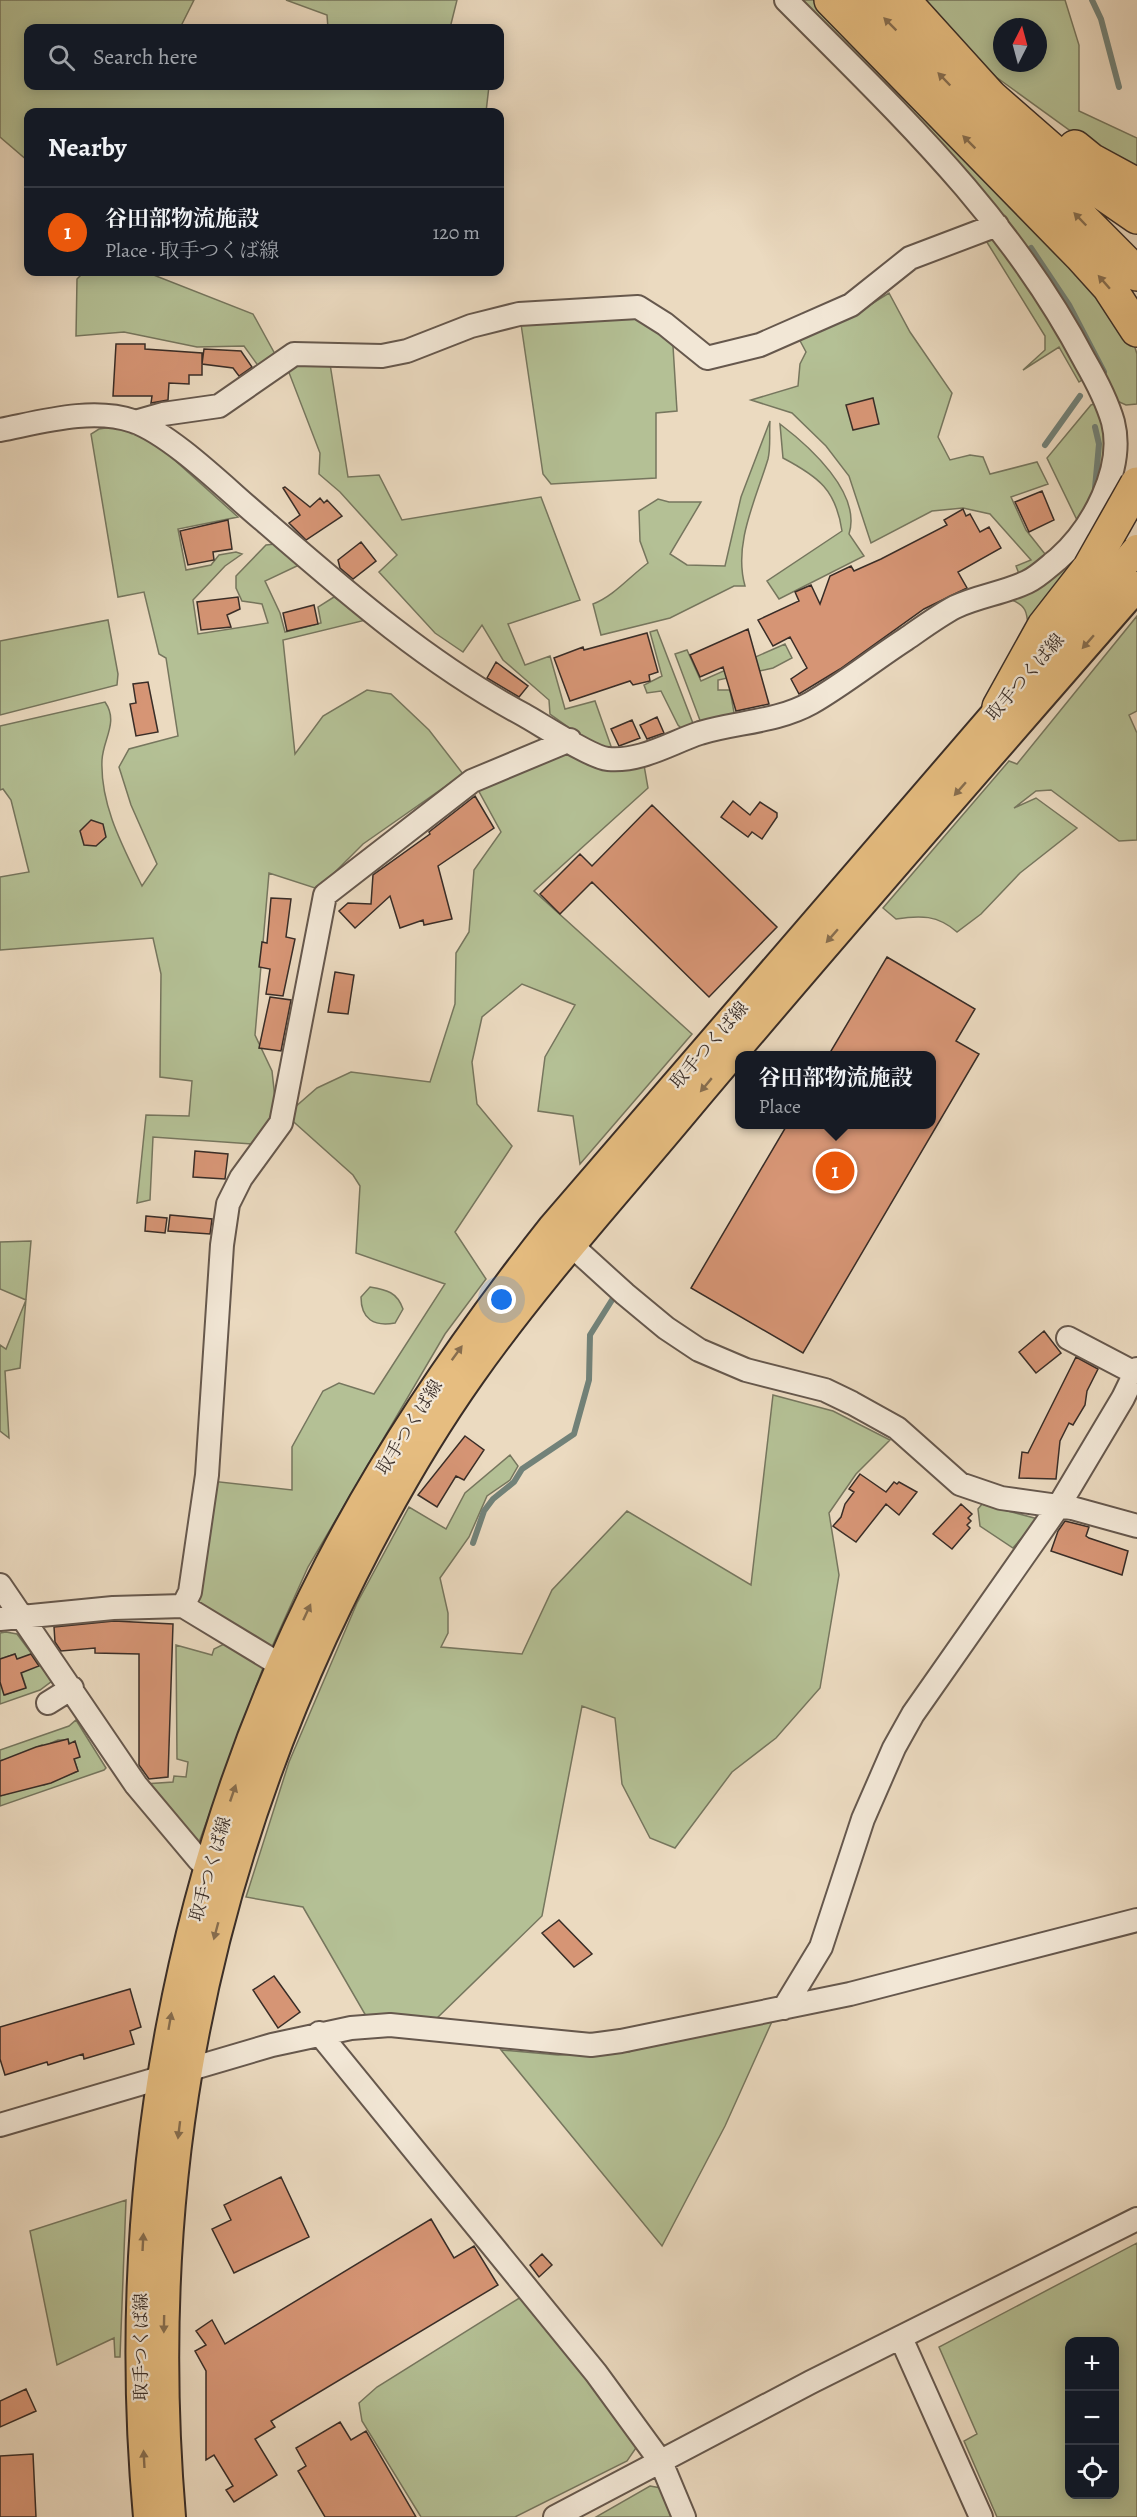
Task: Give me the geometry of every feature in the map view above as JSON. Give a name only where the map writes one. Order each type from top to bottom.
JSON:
[{"type":"highway","points":[[831,0],[1081,256],[1109,287],[1137,330]]},
{"type":"highway","points":[[865,0],[1137,274]]},
{"type":"highway","points":[[903,0],[959,58],[991,97],[1095,188],[1137,217]]},
{"type":"highway","points":[[959,58],[1091,159],[1137,185]]},
{"type":"highway","points":[[999,707],[1044,626],[1120,585],[1137,484]]},
{"type":"main road","name":"取手つくば線","points":[[171,2517],[163,2382],[174,2075],[172,2010],[209,1867],[240,1773],[282,1666],[329,1565],[388,1459],[450,1362],[816,955],[1120,585],[1137,549]]},
{"type":"main road","name":"取手つくば線","points":[[148,2517],[139,2339],[148,2179],[174,2075],[235,1864],[262,1783],[302,1683],[353,1572],[410,1469],[562,1237],[999,707]]},
{"type":"street","points":[[0,430],[82,417],[113,417],[135,422],[197,463],[362,604],[477,690],[570,740],[595,757],[610,760],[635,758],[702,732],[776,717],[809,704],[953,608],[985,594],[1029,581],[1079,537],[1102,502],[1114,450],[1112,419],[1077,346],[1032,272],[970,189],[930,144],[786,0]]},
{"type":"street","points":[[135,422],[163,414],[219,406],[294,354],[382,356],[407,351],[471,326],[519,314],[638,307],[665,324],[707,358],[760,345],[851,305],[910,258],[997,225]]},
{"type":"street","points":[[1079,537],[1120,585]]},
{"type":"street","points":[[183,1606],[190,1592],[207,1475],[222,1245],[228,1204],[241,1178],[281,1123],[325,895],[472,781],[570,740]]},
{"type":"street","points":[[562,1237],[666,1328],[699,1350],[746,1370],[825,1390],[852,1402],[897,1428],[920,1452],[960,1484],[1000,1498],[1072,1508],[1137,1526]]},
{"type":"street","points":[[784,2008],[821,1947],[863,1819],[913,1714],[1058,1507],[1136,1371],[1068,1338]]},
{"type":"street","points":[[0,1584],[10,1618],[72,1688],[136,1785],[199,1860],[209,1867]]},
{"type":"street","points":[[10,1618],[113,1608],[183,1606],[282,1666]]},
{"type":"street","points":[[48,1703],[72,1688]]},
{"type":"street","points":[[0,2125],[319,2033],[390,2025],[591,2045],[850,1994],[1137,1920]]},
{"type":"street","points":[[319,2033],[596,2373],[661,2462],[684,2517]]},
{"type":"street","points":[[555,2517],[900,2338],[1137,2219]]},
{"type":"street","points":[[900,2338],[981,2517]]},
{"type":"green space","points":[[0,0],[194,0],[182,24],[24,24],[24,90],[489,90],[486,108],[24,108],[24,158],[0,137]]},
{"type":"green space","points":[[286,0],[457,0],[451,24],[328,24],[327,15]]},
{"type":"green space","points":[[797,0],[815,0],[1040,225],[1132,338],[1137,354],[1137,404],[1126,405],[1117,401],[1020,240],[992,202],[914,118]]},
{"type":"green space","points":[[920,0],[1065,0],[1079,45],[1079,111],[1137,138],[1137,167],[1079,137],[996,77]]},
{"type":"green space","points":[[985,239],[998,240],[1046,310],[1085,378],[1079,382],[1059,347],[1023,370],[1045,350],[1045,336]]},
{"type":"green space","points":[[80,276],[156,276],[253,314],[275,354],[259,367],[244,346],[197,347],[124,332],[76,336],[77,279]]},
{"type":"green space","points":[[889,293],[910,332],[952,393],[938,437],[950,460],[970,455],[983,457],[990,474],[1037,462],[1048,484],[1011,497],[1026,530],[1045,554],[1039,562],[1019,574],[1016,566],[1031,560],[990,514],[963,508],[932,511],[871,543],[849,476],[826,446],[792,413],[751,400],[798,386],[800,364],[806,352],[798,337],[857,313]]},
{"type":"green space","points":[[636,316],[658,330],[673,346],[677,411],[656,413],[656,478],[551,484],[543,474],[521,324]]},
{"type":"green space","points":[[301,364],[330,364],[348,477],[379,475],[402,520],[541,497],[580,600],[508,624],[525,665],[550,656],[565,709],[595,701],[612,749],[595,746],[550,714],[549,700],[503,660],[482,625],[463,652],[435,633],[379,572],[397,555],[340,492],[319,474],[320,453],[288,370]]},
{"type":"green space","points":[[1097,403],[1106,448],[1104,472],[1097,493],[1077,520],[1047,458],[1091,405]]},
{"type":"green space","points":[[770,421],[768,459],[744,538],[742,570],[745,586],[734,586],[670,618],[601,635],[593,604],[615,591],[648,563],[640,541],[639,511],[658,499],[669,502],[701,502],[670,554],[687,565],[725,566],[741,497]]},
{"type":"green space","points":[[780,424],[818,458],[841,487],[851,518],[849,534],[864,556],[779,599],[767,581],[842,531],[835,505],[824,486],[807,472],[783,458]]},
{"type":"green space","points":[[119,426],[150,438],[238,517],[178,529],[186,570],[211,565],[219,555],[236,552],[242,554],[225,566],[193,600],[198,634],[268,623],[262,604],[242,601],[236,588],[236,576],[266,545],[275,544],[299,565],[265,581],[280,613],[285,632],[321,623],[318,607],[334,597],[366,620],[283,640],[295,754],[323,716],[367,690],[391,694],[429,730],[463,774],[363,844],[318,889],[269,873],[255,1035],[272,1071],[276,1108],[266,1132],[252,1144],[153,1137],[150,1200],[137,1203],[146,1115],[189,1116],[192,1081],[160,1077],[161,974],[153,938],[0,950],[0,877],[29,872],[11,800],[3,789],[0,790],[0,726],[105,702],[111,717],[103,752],[102,777],[114,825],[142,886],[157,864],[131,805],[119,767],[129,749],[178,736],[166,658],[159,654],[144,592],[118,597],[91,434],[99,429]]},
{"type":"green space","points":[[1074,560],[1028,626],[1025,610],[1012,600],[1038,586]]},
{"type":"green space","points":[[1137,616],[1137,711],[1129,715],[1137,733],[1137,840],[1119,841],[1051,790],[1036,791],[1014,808],[1036,798],[1077,828],[1020,873],[981,914],[957,932],[936,919],[913,917],[896,919],[883,908],[1009,761],[1017,764]]},
{"type":"green space","points":[[108,620],[118,674],[117,685],[0,715],[0,641]]},
{"type":"green space","points":[[657,630],[694,726],[684,731],[678,725],[661,691],[647,693],[644,685],[662,676],[650,632]]},
{"type":"green space","points":[[785,644],[792,658],[773,668],[718,680],[718,690],[730,690],[735,718],[701,723],[675,654],[687,650],[701,681]]},
{"type":"green space","points":[[565,746],[644,765],[648,788],[534,891],[692,1034],[580,1164],[573,1116],[538,1111],[545,1057],[575,1005],[522,984],[482,1017],[472,1062],[477,1104],[512,1146],[455,1232],[486,1279],[445,1334],[308,1567],[271,1649],[192,1602],[211,1481],[292,1490],[292,1447],[323,1391],[339,1383],[374,1394],[445,1284],[356,1253],[360,1186],[353,1175],[286,1115],[317,1088],[351,1072],[430,1082],[455,1004],[456,953],[469,932],[474,870],[501,832],[476,786]]},
{"type":"green space","points":[[31,1241],[26,1300],[0,1289],[0,1242]]},
{"type":"green space","points":[[370,1287],[394,1295],[401,1303],[403,1309],[395,1323],[381,1324],[366,1316],[361,1297]]},
{"type":"green space","points":[[26,1300],[20,1368],[5,1371],[9,1438],[0,1431],[0,1345],[6,1349]]},
{"type":"green space","points":[[773,1395],[833,1411],[890,1440],[856,1474],[829,1513],[839,1575],[820,1688],[776,1738],[732,1772],[675,1848],[650,1838],[622,1784],[615,1718],[582,1706],[542,1916],[436,2019],[366,2016],[303,1907],[246,1897],[289,1762],[357,1603],[409,1507],[446,1529],[465,1493],[510,1455],[518,1466],[510,1480],[487,1496],[469,1537],[440,1578],[448,1613],[448,1633],[441,1647],[522,1654],[552,1590],[627,1511],[751,1585]]},
{"type":"green space","points":[[982,1504],[1038,1519],[1013,1548],[980,1526],[978,1509]]},
{"type":"green space","points":[[0,1633],[17,1634],[52,1681],[40,1690],[0,1704],[0,1682],[5,1695],[26,1687],[15,1654],[0,1659]]},
{"type":"green space","points":[[224,1644],[264,1665],[198,1845],[145,1784],[173,1782],[174,1776],[186,1777],[188,1762],[177,1759],[176,1645],[212,1655],[214,1649]]},
{"type":"green space","points":[[76,1720],[106,1768],[0,1806],[0,1796],[13,1792],[2,1760],[0,1761],[0,1750],[69,1726]],"holes":[[[68,1740],[78,1771],[44,1785],[37,1747],[42,1745],[47,1755],[53,1753],[51,1743]]]},
{"type":"green space","points":[[774,2017],[725,2126],[662,2246],[501,2050],[558,2055],[629,2052],[653,2040]]},
{"type":"green space","points":[[126,2200],[120,2357],[115,2357],[114,2338],[57,2365],[30,2231]]},
{"type":"green space","points":[[1137,2243],[1137,2517],[997,2517],[964,2441],[977,2434],[939,2347]]},
{"type":"green space","points":[[521,2297],[638,2445],[627,2461],[515,2517],[421,2517],[362,2421],[359,2403],[377,2387]]},
{"type":"green space","points":[[650,2486],[661,2488],[673,2517],[596,2517]]},
{"type":"building","points":[[116,344],[145,344],[145,349],[202,353],[202,375],[189,375],[189,384],[169,383],[168,400],[151,403],[152,396],[113,396]]},
{"type":"building","points":[[204,349],[241,351],[252,367],[239,376],[233,368],[202,364]]},
{"type":"building","points":[[873,398],[879,424],[853,430],[846,405]]},
{"type":"building","points":[[285,487],[310,507],[320,498],[324,503],[327,500],[342,516],[306,540],[289,523],[300,515],[283,488]]},
{"type":"building","points":[[1042,491],[1054,520],[1029,532],[1015,502]]},
{"type":"building","points":[[963,509],[966,516],[970,514],[980,532],[989,527],[1001,548],[958,572],[967,588],[924,609],[840,669],[799,694],[791,679],[807,668],[790,637],[773,646],[758,620],[799,601],[795,592],[811,585],[820,604],[830,576],[851,566],[854,571],[881,559],[947,525],[944,520]]},
{"type":"building","points":[[228,520],[232,549],[213,552],[214,560],[188,565],[180,531]]},
{"type":"building","points":[[361,542],[376,561],[353,579],[340,568],[338,560]]},
{"type":"building","points":[[238,597],[240,609],[227,615],[231,627],[201,630],[197,602]]},
{"type":"building","points":[[314,605],[318,624],[287,631],[283,613]]},
{"type":"building","points":[[748,629],[769,704],[736,711],[723,667],[700,677],[690,655]]},
{"type":"building","points":[[647,633],[658,672],[649,675],[650,681],[633,685],[630,681],[570,701],[554,658],[583,647],[584,650]]},
{"type":"building","points":[[496,662],[528,686],[519,697],[487,678]]},
{"type":"building","points":[[148,682],[158,732],[136,736],[130,704],[136,703],[133,684]]},
{"type":"building","points":[[657,717],[664,733],[647,739],[640,725]]},
{"type":"building","points":[[632,720],[640,738],[619,746],[611,729]]},
{"type":"building","points":[[475,796],[494,828],[438,866],[452,919],[424,925],[423,920],[400,928],[390,896],[355,928],[339,911],[348,903],[371,904],[373,875],[430,834],[429,832]]},
{"type":"building","points":[[733,801],[750,815],[760,802],[777,813],[777,817],[762,839],[752,832],[748,837],[721,817]]},
{"type":"building","points":[[652,805],[777,927],[709,997],[592,882],[560,914],[540,894],[580,854],[592,866]]},
{"type":"building","points":[[91,820],[103,824],[106,837],[96,846],[84,845],[80,831]]},
{"type":"building","points":[[271,898],[291,899],[286,937],[295,939],[283,996],[266,994],[270,969],[259,967],[262,942],[267,943]]},
{"type":"building","points":[[887,957],[975,1009],[956,1041],[979,1054],[936,1127],[936,1051],[831,1051]]},
{"type":"building","points":[[335,972],[354,975],[348,1014],[328,1012]]},
{"type":"building","points":[[270,997],[291,1000],[281,1051],[259,1048]]},
{"type":"building","points":[[785,1129],[935,1129],[803,1353],[691,1288]]},
{"type":"building","points":[[195,1151],[228,1154],[225,1179],[193,1177]]},
{"type":"building","points":[[170,1215],[212,1219],[210,1234],[168,1231]]},
{"type":"building","points":[[146,1216],[167,1218],[165,1233],[145,1231]]},
{"type":"building","points":[[1044,1331],[1061,1353],[1036,1373],[1019,1352]]},
{"type":"building","points":[[1076,1357],[1098,1369],[1087,1391],[1085,1405],[1073,1425],[1069,1423],[1060,1441],[1056,1479],[1019,1478],[1022,1452],[1028,1453]]},
{"type":"building","points":[[465,1436],[484,1450],[464,1480],[456,1476],[437,1507],[418,1495]]},
{"type":"building","points":[[860,1474],[886,1492],[894,1482],[897,1484],[899,1482],[917,1492],[899,1515],[886,1504],[856,1542],[833,1526],[841,1517],[845,1504],[854,1492],[849,1489]]},
{"type":"building","points":[[961,1504],[972,1514],[968,1518],[971,1521],[967,1525],[970,1528],[952,1549],[933,1534]]},
{"type":"building","points":[[1065,1521],[1089,1527],[1086,1536],[1089,1538],[1128,1551],[1122,1575],[1051,1551],[1058,1531]]},
{"type":"building","points":[[114,1621],[173,1624],[168,1777],[149,1779],[139,1765],[139,1654],[95,1653],[95,1648],[61,1651],[55,1642],[54,1627]]},
{"type":"building","points":[[15,1654],[17,1659],[31,1654],[39,1666],[21,1673],[26,1688],[4,1695],[0,1682],[0,1659]]},
{"type":"building","points":[[68,1739],[69,1744],[75,1741],[80,1757],[74,1759],[78,1771],[51,1783],[0,1796],[0,1761],[36,1747]]},
{"type":"building","points":[[559,1920],[592,1954],[574,1967],[542,1933]]},
{"type":"building","points":[[274,1976],[300,2012],[278,2028],[253,1990]]},
{"type":"building","points":[[130,1989],[141,2027],[130,2031],[134,2044],[84,2059],[83,2054],[5,2075],[0,2059],[0,2027]]},
{"type":"building","points":[[281,2177],[309,2237],[234,2273],[212,2229],[231,2220],[224,2205]]},
{"type":"building","points":[[431,2219],[454,2258],[474,2246],[498,2285],[271,2421],[275,2427],[255,2439],[277,2475],[234,2502],[226,2490],[233,2486],[214,2455],[206,2460],[206,2371],[195,2351],[206,2345],[196,2331],[212,2320],[225,2344]]},
{"type":"building","points":[[542,2254],[552,2265],[539,2277],[530,2265]]},
{"type":"building","points":[[26,2389],[36,2411],[0,2427],[0,2401]]},
{"type":"building","points":[[340,2422],[351,2440],[366,2431],[416,2517],[325,2517],[298,2471],[306,2466],[296,2448]]},
{"type":"building","points":[[33,2454],[36,2517],[0,2517],[0,2456]]},
{"type":"waterway","points":[[1092,0],[1101,19],[1119,87]]},
{"type":"waterway","points":[[1031,248],[1069,305],[1104,372]]},
{"type":"waterway","points":[[1045,445],[1080,396]]},
{"type":"waterway","points":[[1095,427],[1099,444],[1095,488]]},
{"type":"waterway","points":[[473,1543],[484,1511],[493,1499],[514,1482],[522,1469],[574,1434],[589,1380],[590,1335],[612,1300]]},
{"type":"place","name":"谷田部物流施設","points":[[835,1171]]}]
